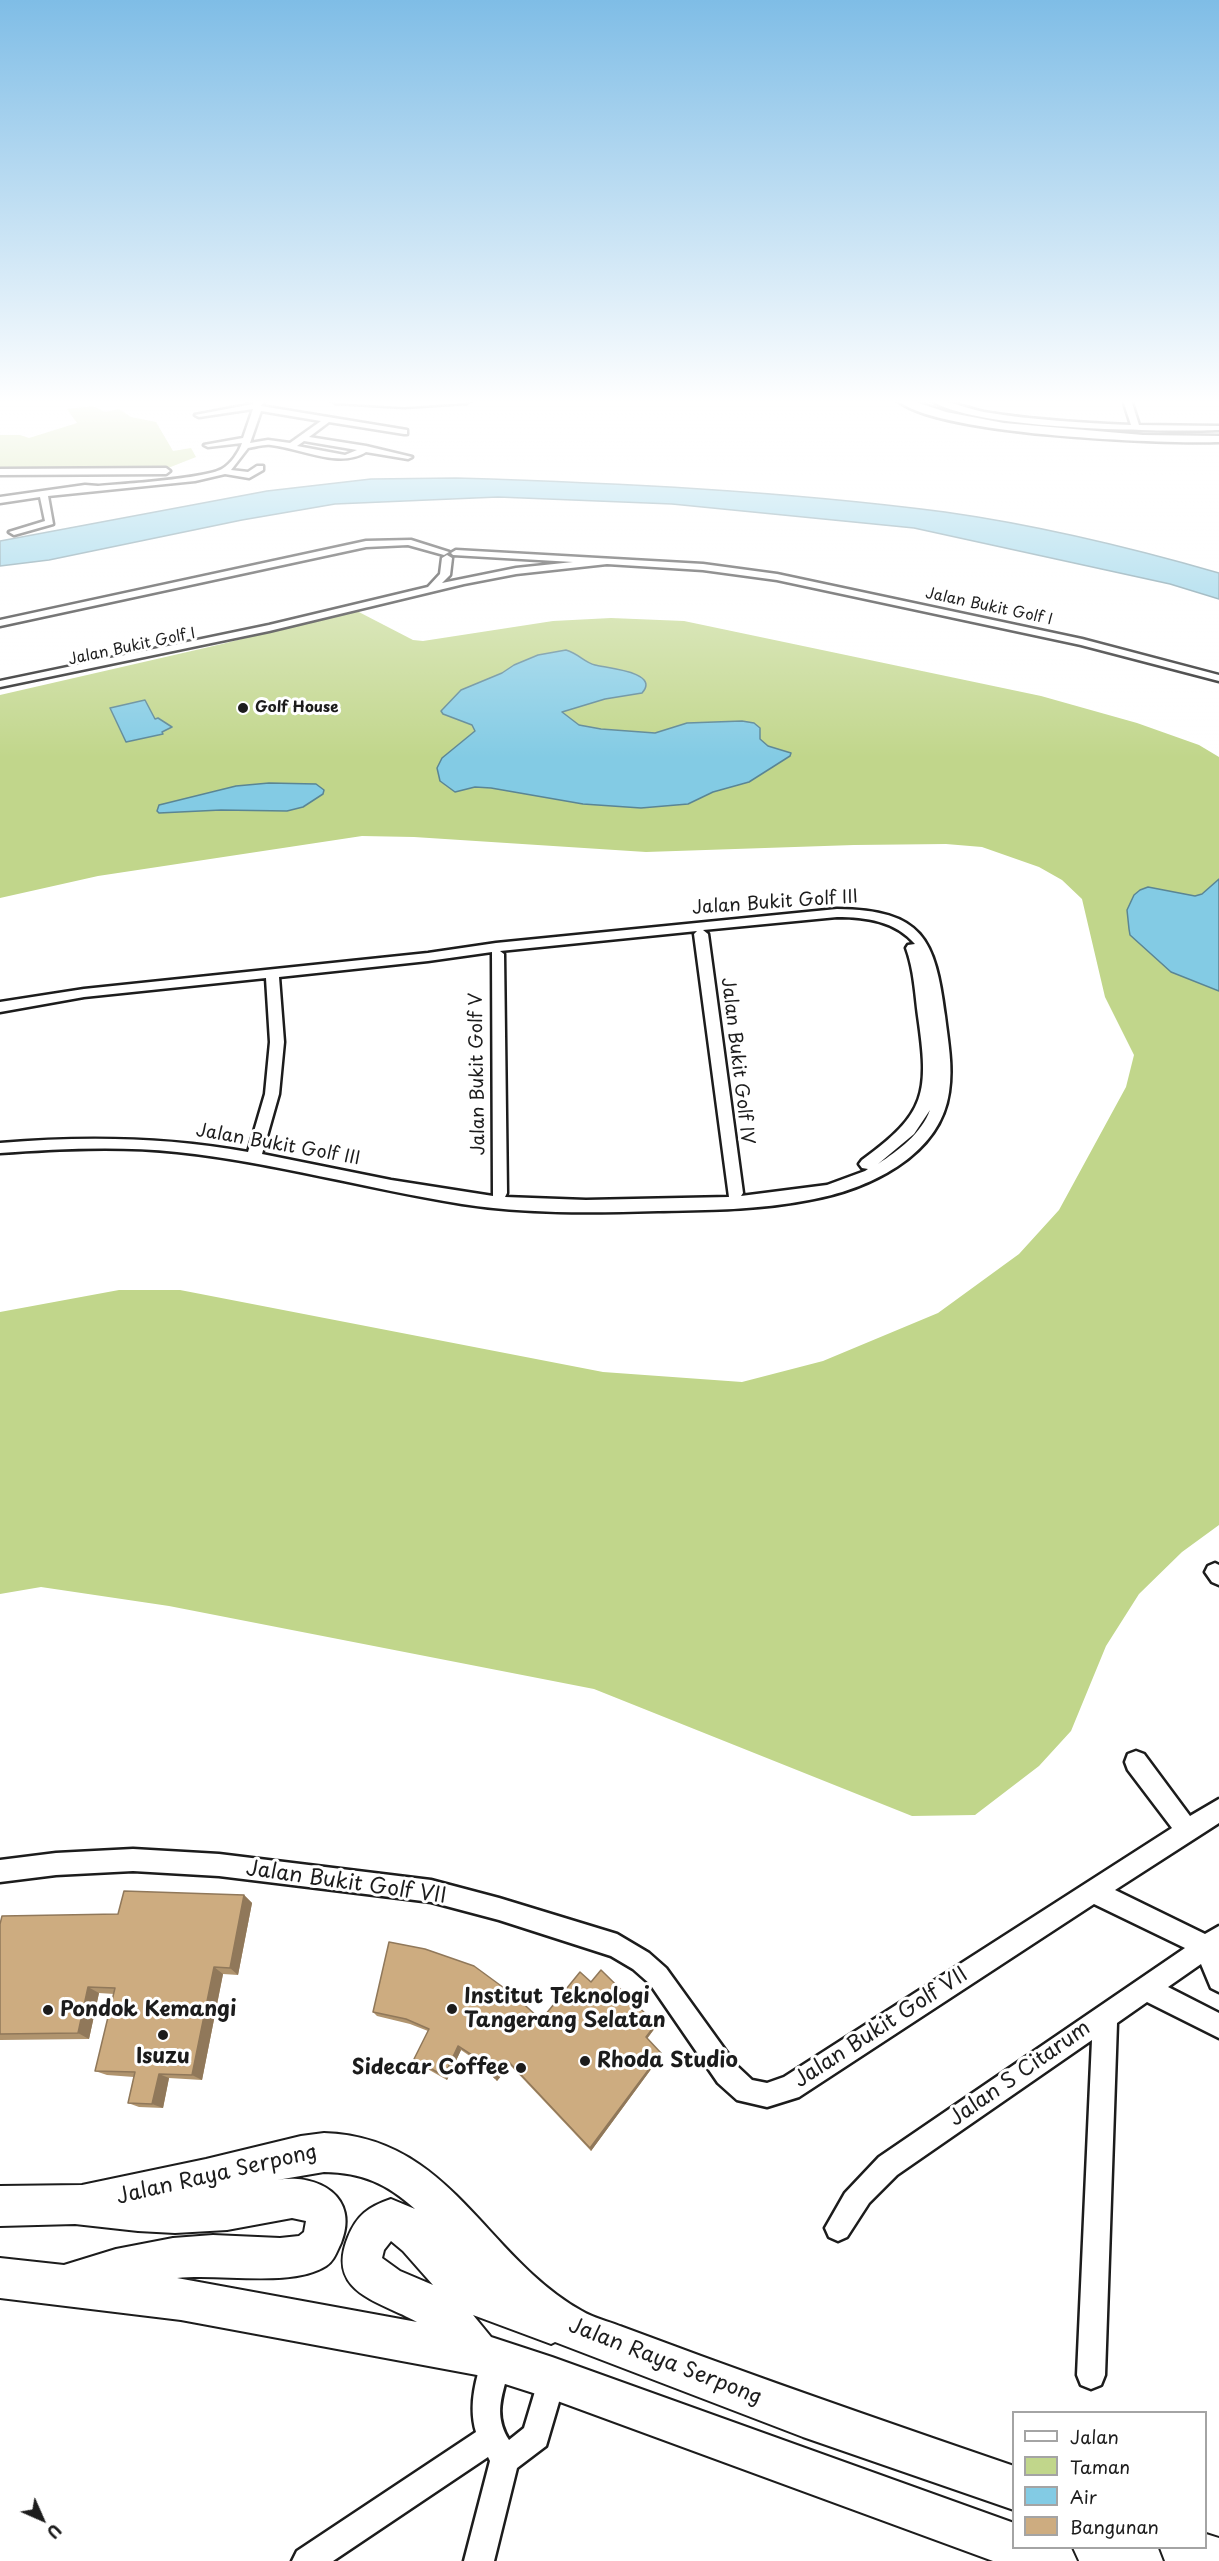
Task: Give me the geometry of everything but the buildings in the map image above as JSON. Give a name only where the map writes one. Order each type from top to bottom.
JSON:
[{"type":"main road","name":"Jalan Raya Serpong","points":[[84,2204],[225,2174],[279,2158],[325,2151],[359,2154],[391,2168],[419,2187],[444,2210],[514,2286],[570,2328],[803,2415],[1012,2487]]},
{"type":"main road","points":[[0,2206],[84,2204],[145,2212],[188,2212],[231,2209],[305,2198],[322,2207],[327,2216],[326,2229],[321,2241],[315,2250],[305,2256],[278,2258],[184,2255],[149,2260],[61,2285]]},
{"type":"main road","points":[[486,2357],[446,2317],[430,2306],[379,2282],[362,2267],[361,2257],[364,2247],[370,2235],[383,2220],[391,2218],[408,2229],[443,2268],[477,2295],[509,2310],[570,2328]]},
{"type":"main road","points":[[0,2278],[181,2299],[486,2357],[552,2378],[1012,2546]]},
{"type":"main road","points":[[1021,2549],[1054,2561]]},
{"type":"main road","points":[[1188,2549],[1219,2560]]},
{"type":"street","points":[[14,532],[50,522],[49,520]]},
{"type":"street","name":"Jalan Bukit Golf I","points":[[380,543],[408,542],[449,554],[556,562],[607,561],[703,567],[777,577],[1082,642],[1219,678]]},
{"type":"street","points":[[0,622],[73,609],[366,544],[380,543]]},
{"type":"street","points":[[0,627],[366,548],[380,543]]},
{"type":"street","points":[[432,588],[445,575],[449,554]]},
{"type":"street","name":"Jalan Bukit Golf I","points":[[0,684],[269,628],[432,588],[556,562]]},
{"type":"street","name":"Jalan Bukit Golf I","points":[[445,575],[464,581]]},
{"type":"street","name":"Jalan Bukit Golf I","points":[[0,691],[216,644],[269,628]]},
{"type":"street","name":"Jalan Bukit Golf III","points":[[0,1007],[84,993],[428,957],[496,947],[837,914],[870,915],[900,926],[918,938],[923,946],[930,968],[943,1060],[941,1101],[925,1132],[882,1168],[869,1176],[829,1190],[735,1203],[619,1207],[480,1200],[322,1173],[254,1157],[172,1146],[101,1143],[0,1148]]},
{"type":"street","name":"Jalan Bukit Golf III","points":[[428,957],[450,959],[844,920],[869,922],[890,928],[905,937],[916,956],[930,1050],[932,1086],[924,1111],[906,1134],[867,1164],[832,1179],[786,1188],[735,1192],[573,1197],[464,1191],[440,1193]]},
{"type":"street","name":"Jalan Bukit Golf IV","points":[[701,934],[735,1192]]},
{"type":"street","name":"Jalan Bukit Golf V","points":[[497,954],[499,1193]]},
{"type":"street","points":[[254,1157],[272,1094],[277,1042],[272,974]]},
{"type":"street","points":[[1136,1762],[1187,1830]]},
{"type":"street","name":"Jalan Bukit Golf VII","points":[[0,1871],[56,1864],[133,1860],[219,1865],[431,1891],[499,1909],[609,1943],[640,1961],[658,1976],[727,2074],[746,2091],[767,2095],[790,2088],[1219,1810]]},
{"type":"street","points":[[1092,1891],[1213,1942],[1219,1980]]},
{"type":"street","name":"Jalan S Citarum","points":[[838,2228],[851,2203],[868,2182],[1213,1942]]},
{"type":"street","points":[[1144,1988],[1219,2026]]},
{"type":"street","points":[[1091,2375],[1105,2015]]},
{"type":"street","points":[[479,2561],[506,2448],[484,2418],[486,2357]]},
{"type":"street","points":[[307,2561],[409,2495],[536,2436],[552,2378]]},
{"type":"green space","points":[[355,610],[413,640],[423,641],[553,621],[611,618],[684,621],[1041,696],[1137,723],[1199,745],[1219,757],[1219,1525],[1182,1552],[1139,1594],[1106,1646],[1071,1731],[1039,1766],[975,1815],[912,1816],[594,1689],[169,1606],[41,1587],[0,1594],[0,1312],[119,1290],[180,1290],[603,1372],[742,1382],[823,1361],[938,1313],[1019,1254],[1059,1210],[1126,1087],[1134,1055],[1105,997],[1082,899],[1062,880],[1039,867],[982,847],[946,844],[854,845],[646,852],[414,837],[362,836],[98,876],[0,898],[0,695],[222,644]]},
{"type":"water","points":[[115,520],[245,520],[49,560],[0,566],[0,541]]},
{"type":"water","points":[[828,520],[994,520],[1014,523],[1151,554],[1219,573],[1219,599],[1170,584],[914,528]]},
{"type":"water","points":[[566,650],[591,664],[630,672],[644,680],[646,686],[642,693],[605,699],[562,712],[579,725],[655,733],[687,723],[742,721],[754,723],[760,728],[760,739],[768,746],[791,753],[790,756],[749,782],[713,792],[688,804],[641,808],[583,804],[491,788],[475,787],[455,792],[440,781],[437,768],[442,758],[475,731],[472,725],[443,714],[441,711],[461,690],[538,655]]},
{"type":"water","points":[[145,700],[155,719],[158,718],[172,727],[162,732],[163,734],[126,742],[110,708]]},
{"type":"water","points":[[269,783],[316,784],[324,790],[323,794],[303,807],[287,811],[221,810],[159,813],[157,811],[159,805],[236,786]]},
{"type":"water","points":[[1219,879],[1219,991],[1171,972],[1130,935],[1127,910],[1134,895],[1148,887],[1195,896],[1202,894]]},
{"type":"place","name":"Golf House","points":[[243,708]]},
{"type":"place","name":"Institut Teknologi Tangerang Selatan","points":[[452,2009]]},
{"type":"place","name":"Pondok Kemangi","points":[[48,2010]]},
{"type":"place","name":"Isuzu","points":[[163,2035]]},
{"type":"place","name":"Rhoda Studio","points":[[585,2061]]},
{"type":"place","name":"Sidecar Coffee","points":[[521,2068]]}]
